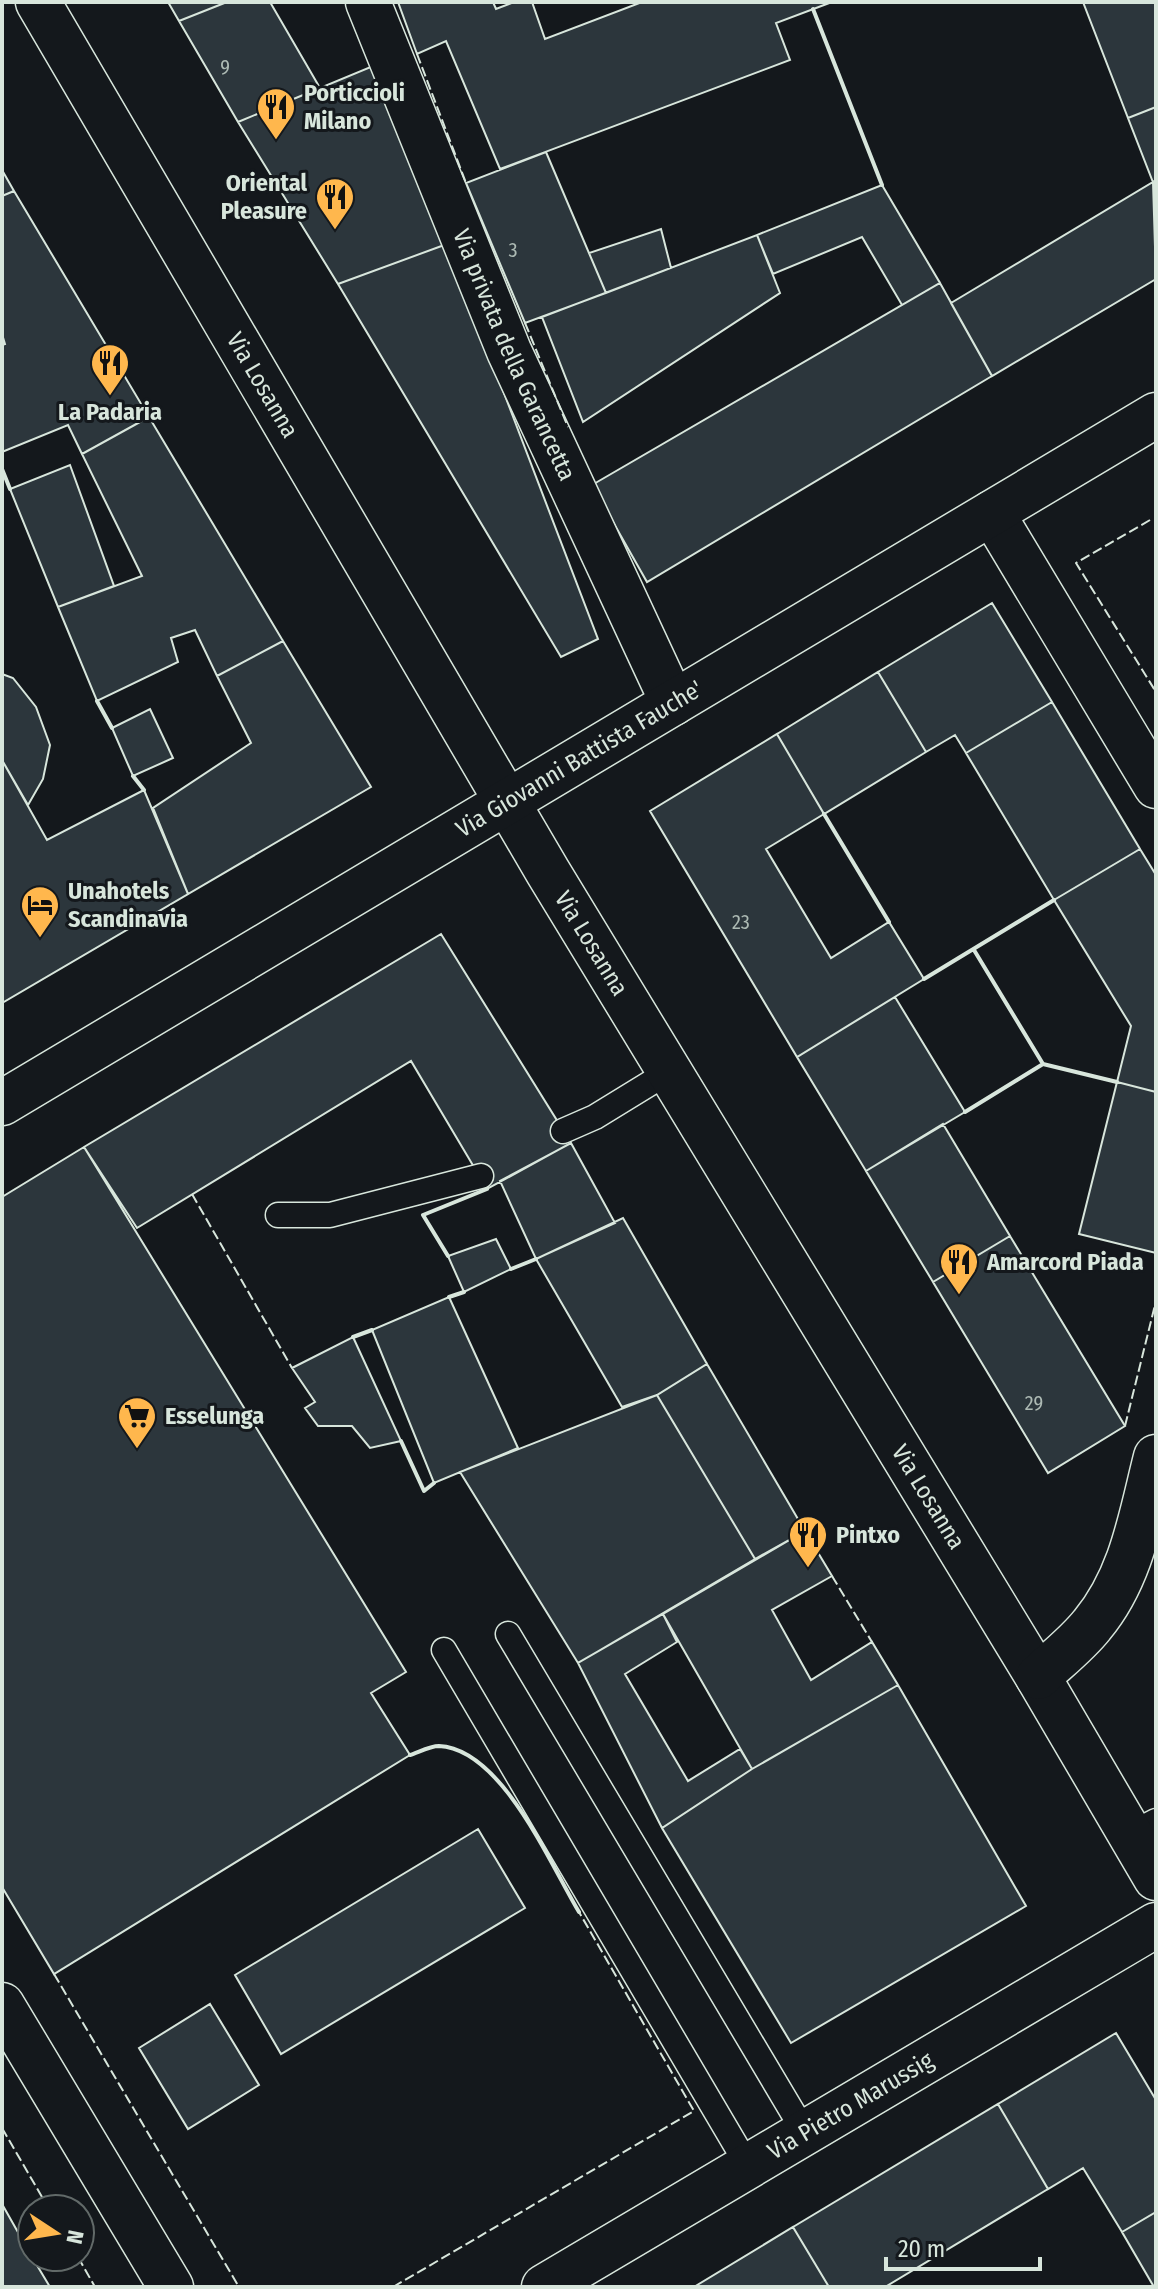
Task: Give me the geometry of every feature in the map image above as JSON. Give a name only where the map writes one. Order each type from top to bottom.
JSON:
[{"type":"street","name":"Via Losanna","points":[[38,2],[507,802],[1038,1677],[1150,1852]]},
{"type":"street","name":"Via privata della Garancetta","points":[[368,2],[509,351],[673,703]]},
{"type":"street","name":"Via Giovanni Battista Fauche'","points":[[2,1103],[1156,415]]},
{"type":"street","points":[[992,513],[1156,786]]},
{"type":"street","points":[[1038,1677],[1092,1625],[1117,1588],[1129,1563],[1156,1457]]},
{"type":"street","name":"Via Pietro Marussig","points":[[544,2287],[1156,1925]]},
{"type":"street","points":[[2,2005],[171,2287]]},
{"type":"lane","points":[[563,1131],[670,1071]]},
{"type":"lane","points":[[278,1215],[330,1215],[481,1176]]},
{"type":"lane","points":[[508,1634],[805,2133]]},
{"type":"lane","points":[[444,1650],[748,2166]]},
{"type":"building","points":[[168,2],[227,2],[179,21]]},
{"type":"building","points":[[227,2],[270,2],[320,88],[238,122],[179,21]]},
{"type":"building","points":[[398,2],[493,2],[496,9],[514,2],[532,2],[545,39],[642,2],[832,2],[776,23],[790,60],[500,169],[446,41],[417,54]]},
{"type":"building","points":[[1083,2],[1156,2],[1156,107],[1128,118]]},
{"type":"building","points":[[373,66],[447,244],[338,284],[238,122]]},
{"type":"building","points":[[1156,107],[1156,190],[1128,118]]},
{"type":"building","points":[[546,152],[606,293],[525,323],[466,183]]},
{"type":"building","points":[[2,170],[14,191],[2,196]]},
{"type":"building","points":[[1153,182],[1156,279],[992,376],[951,303]]},
{"type":"building","points":[[882,185],[940,283],[902,305],[862,237],[773,274],[757,235]]},
{"type":"building","points":[[14,191],[149,417],[82,454],[68,425],[2,452],[2,345],[5,344],[2,334],[2,196]]},
{"type":"building","points":[[661,229],[671,268],[606,293],[589,253]]},
{"type":"building","points":[[757,235],[780,293],[583,422],[542,317]]},
{"type":"building","points":[[447,244],[598,639],[561,657],[338,284]]},
{"type":"building","points":[[940,283],[992,376],[647,582],[592,485]]},
{"type":"building","points":[[149,417],[283,641],[217,676],[195,630],[171,638],[178,662],[97,701],[58,607],[142,576],[82,454]]},
{"type":"building","points":[[70,465],[114,586],[58,607],[10,489]]},
{"type":"building","points":[[992,603],[1052,702],[966,753],[955,735],[926,752],[878,672]]},
{"type":"building","points":[[283,641],[371,787],[188,894],[153,808],[251,743],[217,676]]},
{"type":"building","points":[[878,672],[926,752],[824,814],[777,734]]},
{"type":"building","points":[[2,674],[13,678],[36,707],[50,745],[43,779],[28,805],[2,760]]},
{"type":"building","points":[[1052,702],[1140,849],[1054,900],[966,753]]},
{"type":"building","points":[[150,709],[173,758],[133,776],[112,728]]},
{"type":"building","points":[[777,734],[824,814],[766,849],[831,958],[889,922],[924,979],[797,1057],[650,811]]},
{"type":"building","points":[[2,760],[47,840],[144,790],[188,894],[2,1003]]},
{"type":"building","points":[[1140,849],[1156,875],[1156,1092],[1117,1082],[1131,1026],[1054,900]]},
{"type":"building","points":[[441,934],[571,1143],[487,1189],[411,1061],[137,1228],[84,1147]]},
{"type":"building","points":[[895,997],[965,1112],[866,1171],[797,1057]]},
{"type":"building","points":[[1117,1082],[1156,1092],[1156,1253],[1079,1234]]},
{"type":"building","points":[[943,1124],[1010,1236],[933,1282],[866,1171]]},
{"type":"building","points":[[571,1143],[615,1223],[536,1259],[500,1181]]},
{"type":"building","name":"Esselunga","points":[[84,1147],[406,1672],[371,1693],[410,1755],[54,1974],[2,1887],[2,1197]]},
{"type":"building","points":[[623,1218],[707,1364],[657,1395],[622,1407],[536,1259]]},
{"type":"building","points":[[1010,1236],[1125,1426],[1048,1473],[933,1282]]},
{"type":"building","points":[[496,1239],[511,1269],[464,1292],[448,1256]]},
{"type":"building","points":[[449,1297],[518,1448],[434,1483],[372,1330]]},
{"type":"building","points":[[353,1337],[401,1441],[370,1448],[352,1426],[318,1426],[305,1408],[315,1402],[292,1368]]},
{"type":"building","points":[[707,1364],[805,1531],[755,1559],[657,1395]]},
{"type":"building","points":[[657,1395],[755,1559],[578,1663],[460,1472]]},
{"type":"building","points":[[805,1531],[832,1576],[772,1610],[811,1680],[872,1642],[898,1685],[752,1769],[663,1614]]},
{"type":"building","points":[[663,1614],[677,1642],[625,1674],[688,1781],[740,1749],[752,1769],[662,1828],[578,1663]]},
{"type":"building","points":[[898,1685],[1026,1906],[791,2043],[662,1828],[752,1769]]},
{"type":"building","points":[[478,1829],[525,1908],[281,2054],[235,1975]]},
{"type":"building","points":[[210,2004],[259,2085],[188,2129],[139,2048]]},
{"type":"building","points":[[1116,2033],[1156,2100],[1156,2212],[1122,2232],[1083,2168],[1048,2189],[998,2104]]},
{"type":"building","points":[[998,2104],[1048,2189],[885,2287],[829,2287],[793,2227]]},
{"type":"building","points":[[2,2204],[16,2229],[16,2273],[42,2273],[50,2287],[2,2287]]},
{"type":"building","points":[[1156,2212],[1156,2287],[1154,2287],[1122,2232]]},
{"type":"building","points":[[793,2227],[829,2287],[694,2287]]},
{"type":"fence","points":[[417,54],[466,183]]},
{"type":"fence","points":[[525,323],[568,427]]},
{"type":"fence","points":[[1150,520],[1076,563],[1156,692]]},
{"type":"fence","points":[[192,1194],[292,1368]]},
{"type":"fence","points":[[1125,1426],[1156,1301]]},
{"type":"fence","points":[[832,1576],[872,1642]]},
{"type":"fence","points":[[393,2287],[694,2111],[579,1912]]},
{"type":"fence","points":[[54,1974],[239,2287]]},
{"type":"fence","points":[[2,2128],[40,2193]]},
{"type":"fence","points":[[87,2273],[95,2287]]},
{"type":"wall","points":[[813,9],[882,185]]},
{"type":"wall","points":[[2,469],[10,489]]},
{"type":"wall","points":[[97,701],[112,728]]},
{"type":"wall","points":[[133,776],[144,790]]},
{"type":"wall","points":[[824,814],[889,922]]},
{"type":"wall","points":[[924,979],[1054,900]]},
{"type":"wall","points":[[965,1112],[1043,1064],[974,950]]},
{"type":"wall","points":[[1043,1064],[1117,1082]]},
{"type":"wall","points":[[448,1256],[423,1215],[487,1189]]},
{"type":"wall","points":[[511,1269],[536,1259]]},
{"type":"wall","points":[[449,1297],[464,1292]]},
{"type":"wall","points":[[353,1337],[372,1330]]},
{"type":"wall","points":[[401,1441],[424,1491],[434,1483]]},
{"type":"wall","points":[[410,1755],[439,1746],[462,1752],[483,1766],[522,1812],[579,1912]]},
{"type":"place","name":"Porticcioli Milano","points":[[276,141]]},
{"type":"place","name":"Oriental Pleasure","points":[[335,231]]},
{"type":"place","name":"La Padaria","points":[[110,397]]},
{"type":"place","name":"Unahotels Scandinavia","points":[[40,939]]},
{"type":"place","name":"Amarcord Piada","points":[[959,1296]]},
{"type":"place","name":"Esselunga","points":[[137,1450]]},
{"type":"place","name":"Pintxo","points":[[808,1569]]}]
